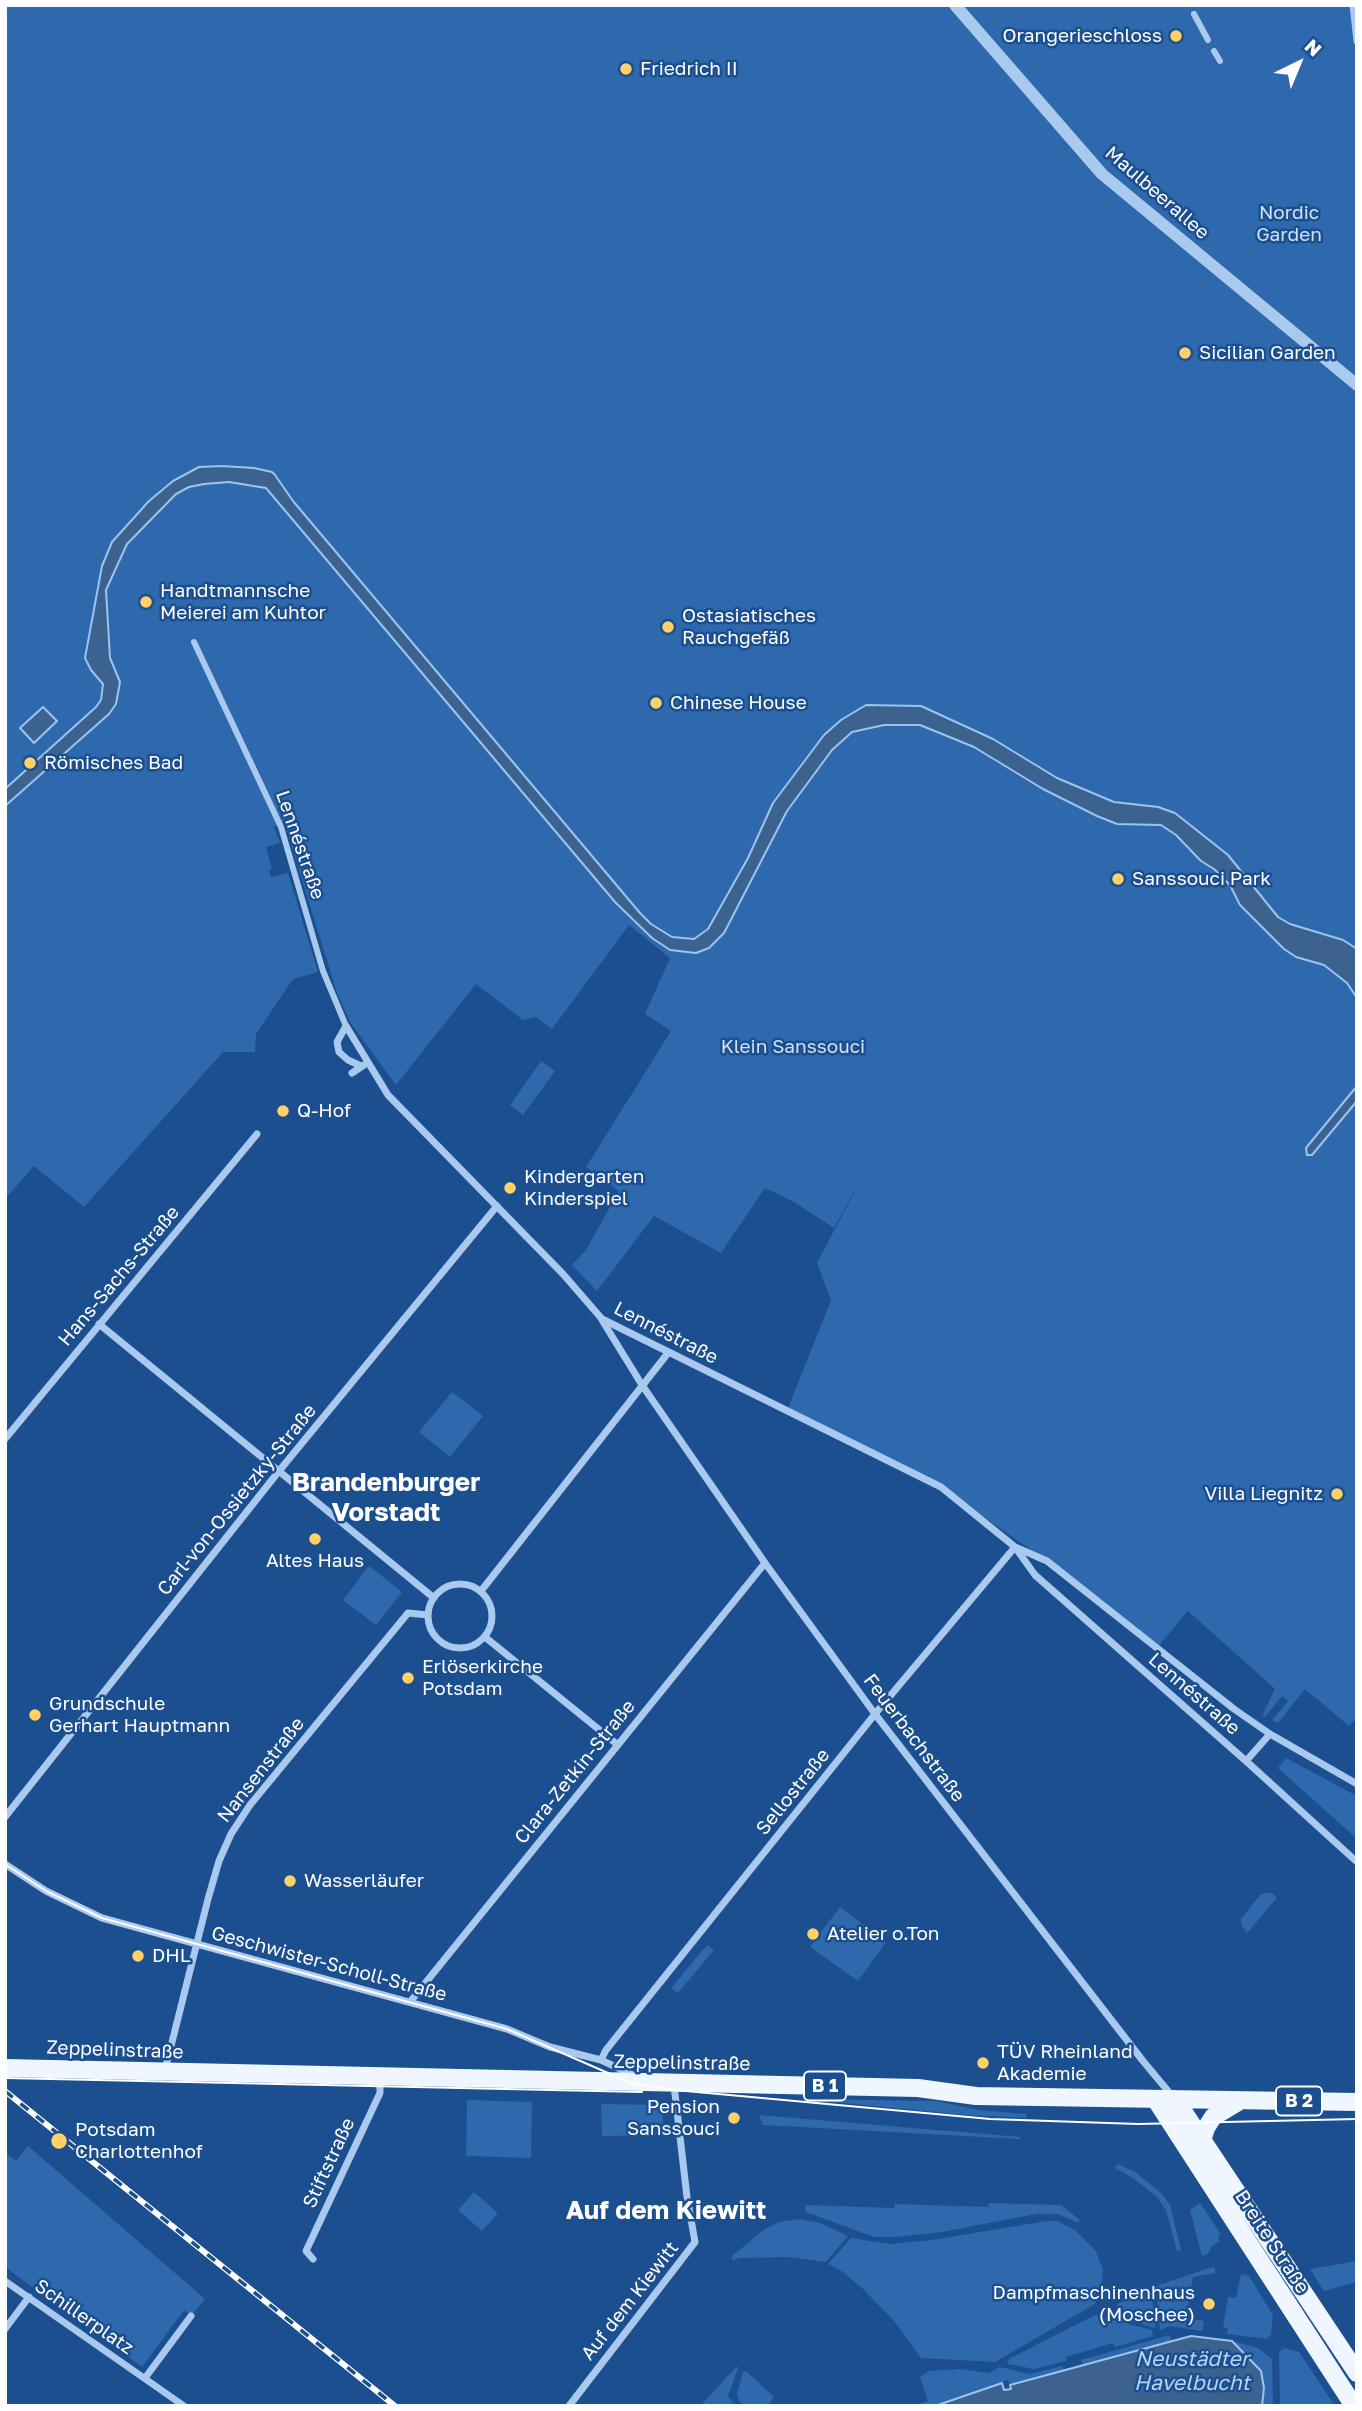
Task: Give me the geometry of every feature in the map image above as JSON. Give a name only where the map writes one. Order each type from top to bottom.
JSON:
[{"type":"main road","name":"Zeppelinstraße","points":[[5,2068],[918,2088],[976,2096],[1357,2102]]},
{"type":"main road","name":"Breite Straße","points":[[1175,2099],[1357,2373]]},
{"type":"main road","name":"Breite Straße","points":[[1156,2100],[1354,2406]]},
{"type":"main road","points":[[1202,2141],[1213,2117],[1241,2101]]},
{"type":"street","name":"Maulbeerallee","points":[[955,5],[1102,174],[1357,385]]},
{"type":"street","points":[[1353,5],[1357,41]]},
{"type":"street","points":[[1194,14],[1209,40]]},
{"type":"street","points":[[1214,51],[1220,61]]},
{"type":"street","name":"Lennéstraße","points":[[194,642],[281,827],[323,971],[365,1065],[388,1096],[563,1274],[602,1320],[941,1487],[1015,1547],[1047,1561],[1234,1709],[1270,1734],[1357,1784]]},
{"type":"street","name":"Lennéstraße","points":[[346,1026],[337,1042],[340,1052],[348,1060],[365,1065]]},
{"type":"street","points":[[352,1073],[365,1065]]},
{"type":"street","name":"Hans-Sachs-Straße","points":[[5,1439],[257,1134]]},
{"type":"street","name":"Carl-von-Ossietzky-Straße","points":[[5,1817],[279,1471],[497,1206]]},
{"type":"street","name":"Feuerbachstraße","points":[[602,1320],[642,1385],[765,1563],[875,1714],[1143,2062],[1175,2099]]},
{"type":"street","points":[[99,1324],[434,1598]]},
{"type":"street","points":[[481,1591],[668,1353]]},
{"type":"street","name":"Lennéstraße","points":[[1015,1547],[1035,1575],[1357,1862]]},
{"type":"street","name":"Sellostraße","points":[[601,2060],[606,2050],[875,1714],[1015,1547]]},
{"type":"street","name":"Clara-Zetkin-Straße","points":[[410,2001],[765,1563]]},
{"type":"street","points":[[451,1585],[472,1586],[481,1591],[492,1608],[490,1628],[485,1637],[468,1647],[449,1646],[433,1634],[428,1615],[434,1598],[451,1585]]},
{"type":"street","name":"Nansenstraße","points":[[164,2073],[219,1861],[230,1834],[250,1805],[408,1613],[428,1615]]},
{"type":"street","points":[[485,1637],[618,1745]]},
{"type":"street","points":[[1246,1761],[1270,1734]]},
{"type":"street","name":"Geschwister-Scholl-Straße","points":[[5,1864],[27,1880],[76,1907],[121,1924],[507,2029],[550,2047],[601,2060],[650,2083]]},
{"type":"street","name":"Stiftstraße","points":[[313,2259],[306,2251],[380,2093],[382,2085],[379,2078]]},
{"type":"street","name":"Auf dem Kiewitt","points":[[569,2406],[695,2242],[674,2084]]},
{"type":"street","name":"Schillerplatz","points":[[5,2281],[184,2406]]},
{"type":"street","points":[[5,2329],[29,2297]]},
{"type":"street","name":"Schillerplatz","points":[[145,2378],[191,2316]]},
{"type":"green space","name":"Sanssouci Park","points":[[5,5],[1357,5],[1357,1717],[1349,1726],[1305,1689],[1278,1723],[1272,1720],[1288,1701],[1282,1696],[1265,1717],[1262,1716],[1275,1689],[1188,1611],[1157,1648],[1047,1561],[941,1487],[787,1411],[831,1300],[817,1263],[867,1168],[834,1228],[794,1202],[765,1188],[721,1253],[654,1216],[597,1291],[572,1265],[586,1250],[619,1191],[586,1167],[671,1031],[645,1014],[670,958],[629,925],[552,1029],[536,1017],[523,1020],[476,984],[396,1085],[350,1022],[337,993],[284,822],[274,827],[280,843],[266,847],[272,869],[269,870],[271,877],[288,873],[318,972],[293,979],[256,1034],[255,1052],[223,1052],[84,1207],[34,1166],[5,1199]]},
{"type":"green space","points":[[541,1061],[555,1071],[523,1115],[510,1105]]},
{"type":"green space","points":[[452,1392],[483,1416],[450,1457],[419,1432]]},
{"type":"green space","points":[[369,1566],[402,1592],[376,1625],[343,1600]]},
{"type":"green space","points":[[1286,1758],[1357,1796],[1357,1839],[1278,1768]]},
{"type":"green space","points":[[1272,1893],[1277,1898],[1247,1933],[1241,1919],[1260,1895]]},
{"type":"green space","points":[[840,1907],[886,1942],[858,1981],[810,1947]]},
{"type":"green space","points":[[707,1945],[714,1950],[678,1993],[671,1988]]},
{"type":"green space","points":[[803,2099],[937,2101],[978,2110],[1027,2114],[1026,2118],[967,2115]]},
{"type":"green space","points":[[467,2100],[532,2102],[531,2158],[466,2156]]},
{"type":"green space","points":[[601,2104],[661,2105],[665,2135],[602,2136]]},
{"type":"green space","points":[[759,2115],[1020,2137],[1020,2139],[763,2125]]},
{"type":"green space","points":[[28,2146],[205,2299],[191,2316],[184,2310],[142,2367],[5,2267],[5,2152],[16,2161]]},
{"type":"green space","points":[[1118,2164],[1135,2172],[1161,2193],[1170,2205],[1181,2250],[1177,2251],[1166,2210],[1157,2197],[1115,2168]]},
{"type":"green space","points":[[474,2192],[498,2213],[482,2231],[458,2210]]},
{"type":"green space","points":[[989,2203],[1061,2205],[1080,2220],[1078,2223],[1058,2214],[1036,2214],[942,2232],[874,2237],[806,2212],[805,2205],[988,2207]]},
{"type":"green space","points":[[1200,2203],[1220,2233],[1220,2241],[1212,2246],[1208,2254],[1202,2256],[1190,2210]]},
{"type":"green space","points":[[799,2219],[820,2223],[848,2236],[826,2262],[787,2257],[740,2258],[732,2261],[732,2256],[765,2229],[779,2222]]},
{"type":"green space","points":[[1057,2221],[1075,2230],[1096,2251],[1103,2270],[1101,2290],[1095,2304],[995,2362],[921,2358],[894,2321],[864,2290],[843,2272],[828,2264],[851,2238],[890,2244],[932,2240]]},
{"type":"green space","points":[[1357,2261],[1357,2282],[1324,2291],[1310,2269]]},
{"type":"green space","points":[[1215,2268],[1215,2273],[1193,2277],[1186,2318],[1204,2321],[1202,2331],[1170,2326],[1160,2330],[1156,2286]]},
{"type":"green space","points":[[1241,2274],[1249,2276],[1273,2315],[1271,2335],[1267,2339],[1227,2334],[1228,2328],[1223,2327],[1228,2297],[1236,2298]]},
{"type":"green space","points":[[1151,2288],[1155,2328],[1121,2318],[1117,2304]]},
{"type":"green space","points":[[1095,2315],[1152,2330],[1153,2336],[1115,2347],[1113,2343],[1066,2357],[1066,2361],[1034,2369],[1008,2364],[1009,2359]]},
{"type":"green space","points":[[1170,2335],[1172,2341],[1083,2365],[1081,2360]]},
{"type":"green space","points":[[1232,2341],[1258,2348],[1272,2359],[1273,2406],[1262,2406],[1264,2388]]},
{"type":"green space","points":[[1284,2348],[1299,2352],[1335,2406],[1280,2406],[1279,2352]]},
{"type":"green space","points":[[737,2366],[728,2396],[735,2406],[700,2406]]},
{"type":"green space","points":[[1062,2366],[1064,2370],[1010,2385],[1008,2380],[935,2406],[913,2406],[928,2401],[920,2377],[929,2371],[960,2369],[989,2373],[1000,2367],[1030,2374]]},
{"type":"green space","points":[[746,2371],[774,2397],[768,2406],[745,2406],[739,2401],[737,2394],[743,2372]]},
{"type":"water","points":[[199,467],[254,468],[275,475],[293,501],[640,913],[651,924],[672,937],[694,939],[708,929],[748,858],[773,803],[824,735],[841,720],[866,705],[921,706],[993,739],[1057,778],[1114,802],[1158,807],[1175,813],[1228,855],[1278,917],[1290,924],[1343,940],[1357,949],[1357,998],[1347,983],[1324,965],[1296,957],[1284,949],[1240,905],[1230,885],[1176,835],[1161,825],[1117,824],[1097,816],[1043,789],[974,747],[920,725],[884,725],[852,732],[832,750],[787,811],[724,933],[709,948],[696,953],[670,950],[652,938],[615,902],[266,488],[229,482],[189,487],[176,494],[127,544],[106,590],[110,658],[120,682],[116,704],[109,714],[5,806],[5,789],[101,700],[103,684],[85,658],[102,566],[112,542],[149,501],[173,481]]},
{"type":"water","points":[[43,707],[57,721],[34,743],[20,728]]},
{"type":"water","points":[[1357,1086],[1357,1101],[1312,1155],[1307,1155],[1306,1148]]},
{"type":"water","name":"Neustädter Havelbucht","points":[[1191,2336],[1232,2341],[1261,2371],[1264,2388],[1262,2406],[935,2406],[1002,2383],[1004,2390],[1011,2389],[1010,2385]]},
{"type":"tram line","points":[[5,1864],[46,1891],[102,1918],[507,2029],[631,2083],[675,2090],[990,2119],[1138,2124],[1357,2119]]},
{"type":"tram line","points":[[5,2078],[642,2092]]},
{"type":"railway","points":[[5,2091],[395,2406]]},
{"type":"place","name":"Orangerieschloss","points":[[1176,36]]},
{"type":"place","name":"Friedrich II","points":[[626,69]]},
{"type":"place","name":"Sicilian Garden","points":[[1185,353]]},
{"type":"place","name":"Handtmannsche Meierei am Kuhtor","points":[[146,602]]},
{"type":"place","name":"Ostasiatisches Rauchgefäß","points":[[668,627]]},
{"type":"place","name":"Chinese House","points":[[656,703]]},
{"type":"place","name":"Römisches Bad","points":[[30,763]]},
{"type":"place","name":"Sanssouci Park","points":[[1118,879]]},
{"type":"place","name":"Q-Hof","points":[[283,1111]]},
{"type":"place","name":"Kindergarten Kinderspiel","points":[[510,1188]]},
{"type":"place","name":"Villa Liegnitz","points":[[1337,1494]]},
{"type":"place","name":"Altes Haus","points":[[315,1539]]},
{"type":"place","name":"Erlöserkirche Potsdam","points":[[408,1678]]},
{"type":"place","name":"Grundschule Gerhart Hauptmann","points":[[35,1715]]},
{"type":"place","name":"Wasserläufer","points":[[290,1881]]},
{"type":"place","name":"Atelier o.Ton","points":[[813,1934]]},
{"type":"place","name":"DHL","points":[[138,1956]]},
{"type":"place","name":"TÜV Rheinland Akademie","points":[[983,2063]]},
{"type":"place","name":"Pension Sanssouci","points":[[734,2118]]},
{"type":"place","name":"Potsdam Charlottenhof","points":[[59,2141]]},
{"type":"place","name":"Dampfmaschinenhaus (Moschee)","points":[[1209,2304]]},
{"type":"district","name":"Brandenburger Vorstadt","points":[[386,1498]]},
{"type":"district","name":"Auf dem Kiewitt","points":[[666,2211]]},
{"type":"park label","name":"Nordic Garden","points":[[1289,224]]},
{"type":"park label","name":"Klein Sanssouci","points":[[793,1047]]}]
